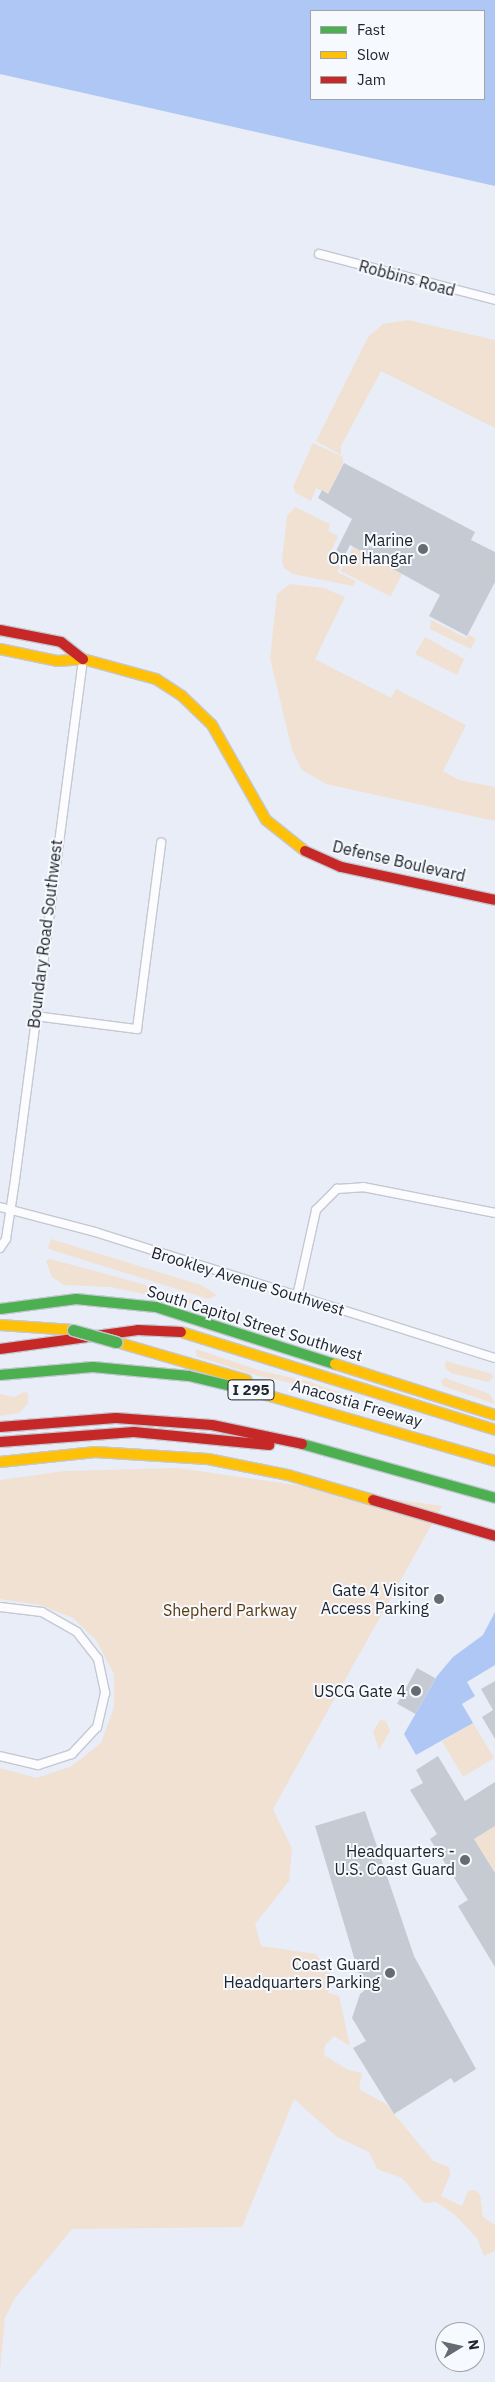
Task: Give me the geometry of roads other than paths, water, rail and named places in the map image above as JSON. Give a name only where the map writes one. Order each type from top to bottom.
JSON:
[{"type":"main road","points":[[0,630],[61,642],[83,659]]},
{"type":"main road","points":[[0,649],[57,661],[83,659]]},
{"type":"main road","name":"Defense Boulevard","points":[[83,659],[142,673],[190,703],[224,742],[266,820],[308,853],[341,866],[495,900]]},
{"type":"main road","name":"South Capitol Street Southwest","points":[[0,1309],[90,1299],[156,1307],[495,1415]]},
{"type":"main road","points":[[0,1325],[73,1330],[495,1454]]},
{"type":"main road","points":[[0,1349],[138,1330],[184,1332],[495,1430]]},
{"type":"main road","name":"Anacostia Freeway","points":[[0,1375],[92,1367],[189,1376],[293,1401],[495,1461]]},
{"type":"main road","points":[[0,1427],[91,1419],[179,1421],[276,1438],[495,1498]]},
{"type":"main road","points":[[0,1442],[117,1432],[188,1435],[258,1443],[390,1470]]},
{"type":"main road","points":[[0,1462],[87,1453],[192,1456],[288,1475],[495,1536]]},
{"type":"street","name":"Robbins Road","points":[[319,254],[495,300]]},
{"type":"street","name":"Boundary Road Southwest","points":[[0,1248],[6,1239],[83,659]]},
{"type":"street","points":[[35,1016],[137,1030],[161,842]]},
{"type":"street","points":[[297,1296],[316,1210],[337,1189],[363,1187],[495,1213]]},
{"type":"street","name":"Brookley Avenue Southwest","points":[[0,1207],[297,1296],[495,1358]]},
{"type":"street","points":[[0,1607],[34,1610],[57,1618],[83,1637],[98,1659],[105,1693],[100,1719],[86,1742],[56,1762],[29,1765],[0,1756]]},
{"type":"water","points":[[0,0],[495,0],[495,186],[0,74]]},
{"type":"water","points":[[495,1612],[495,1665],[467,1682],[475,1696],[462,1704],[473,1723],[416,1755],[404,1734],[437,1676],[453,1657],[483,1635]]},
{"type":"place","name":"Marine One Hangar","points":[[423,549]]},
{"type":"place","name":"Gate 4 Visitor Access Parking","points":[[439,1599]]},
{"type":"place","name":"USCG Gate 4","points":[[416,1691]]},
{"type":"place","name":"Headquarters - U.S. Coast Guard","points":[[465,1860]]},
{"type":"place","name":"Coast Guard Headquarters Parking","points":[[390,1973]]},
{"type":"park label","name":"Shepherd Parkway","points":[[230,1610]]}]
